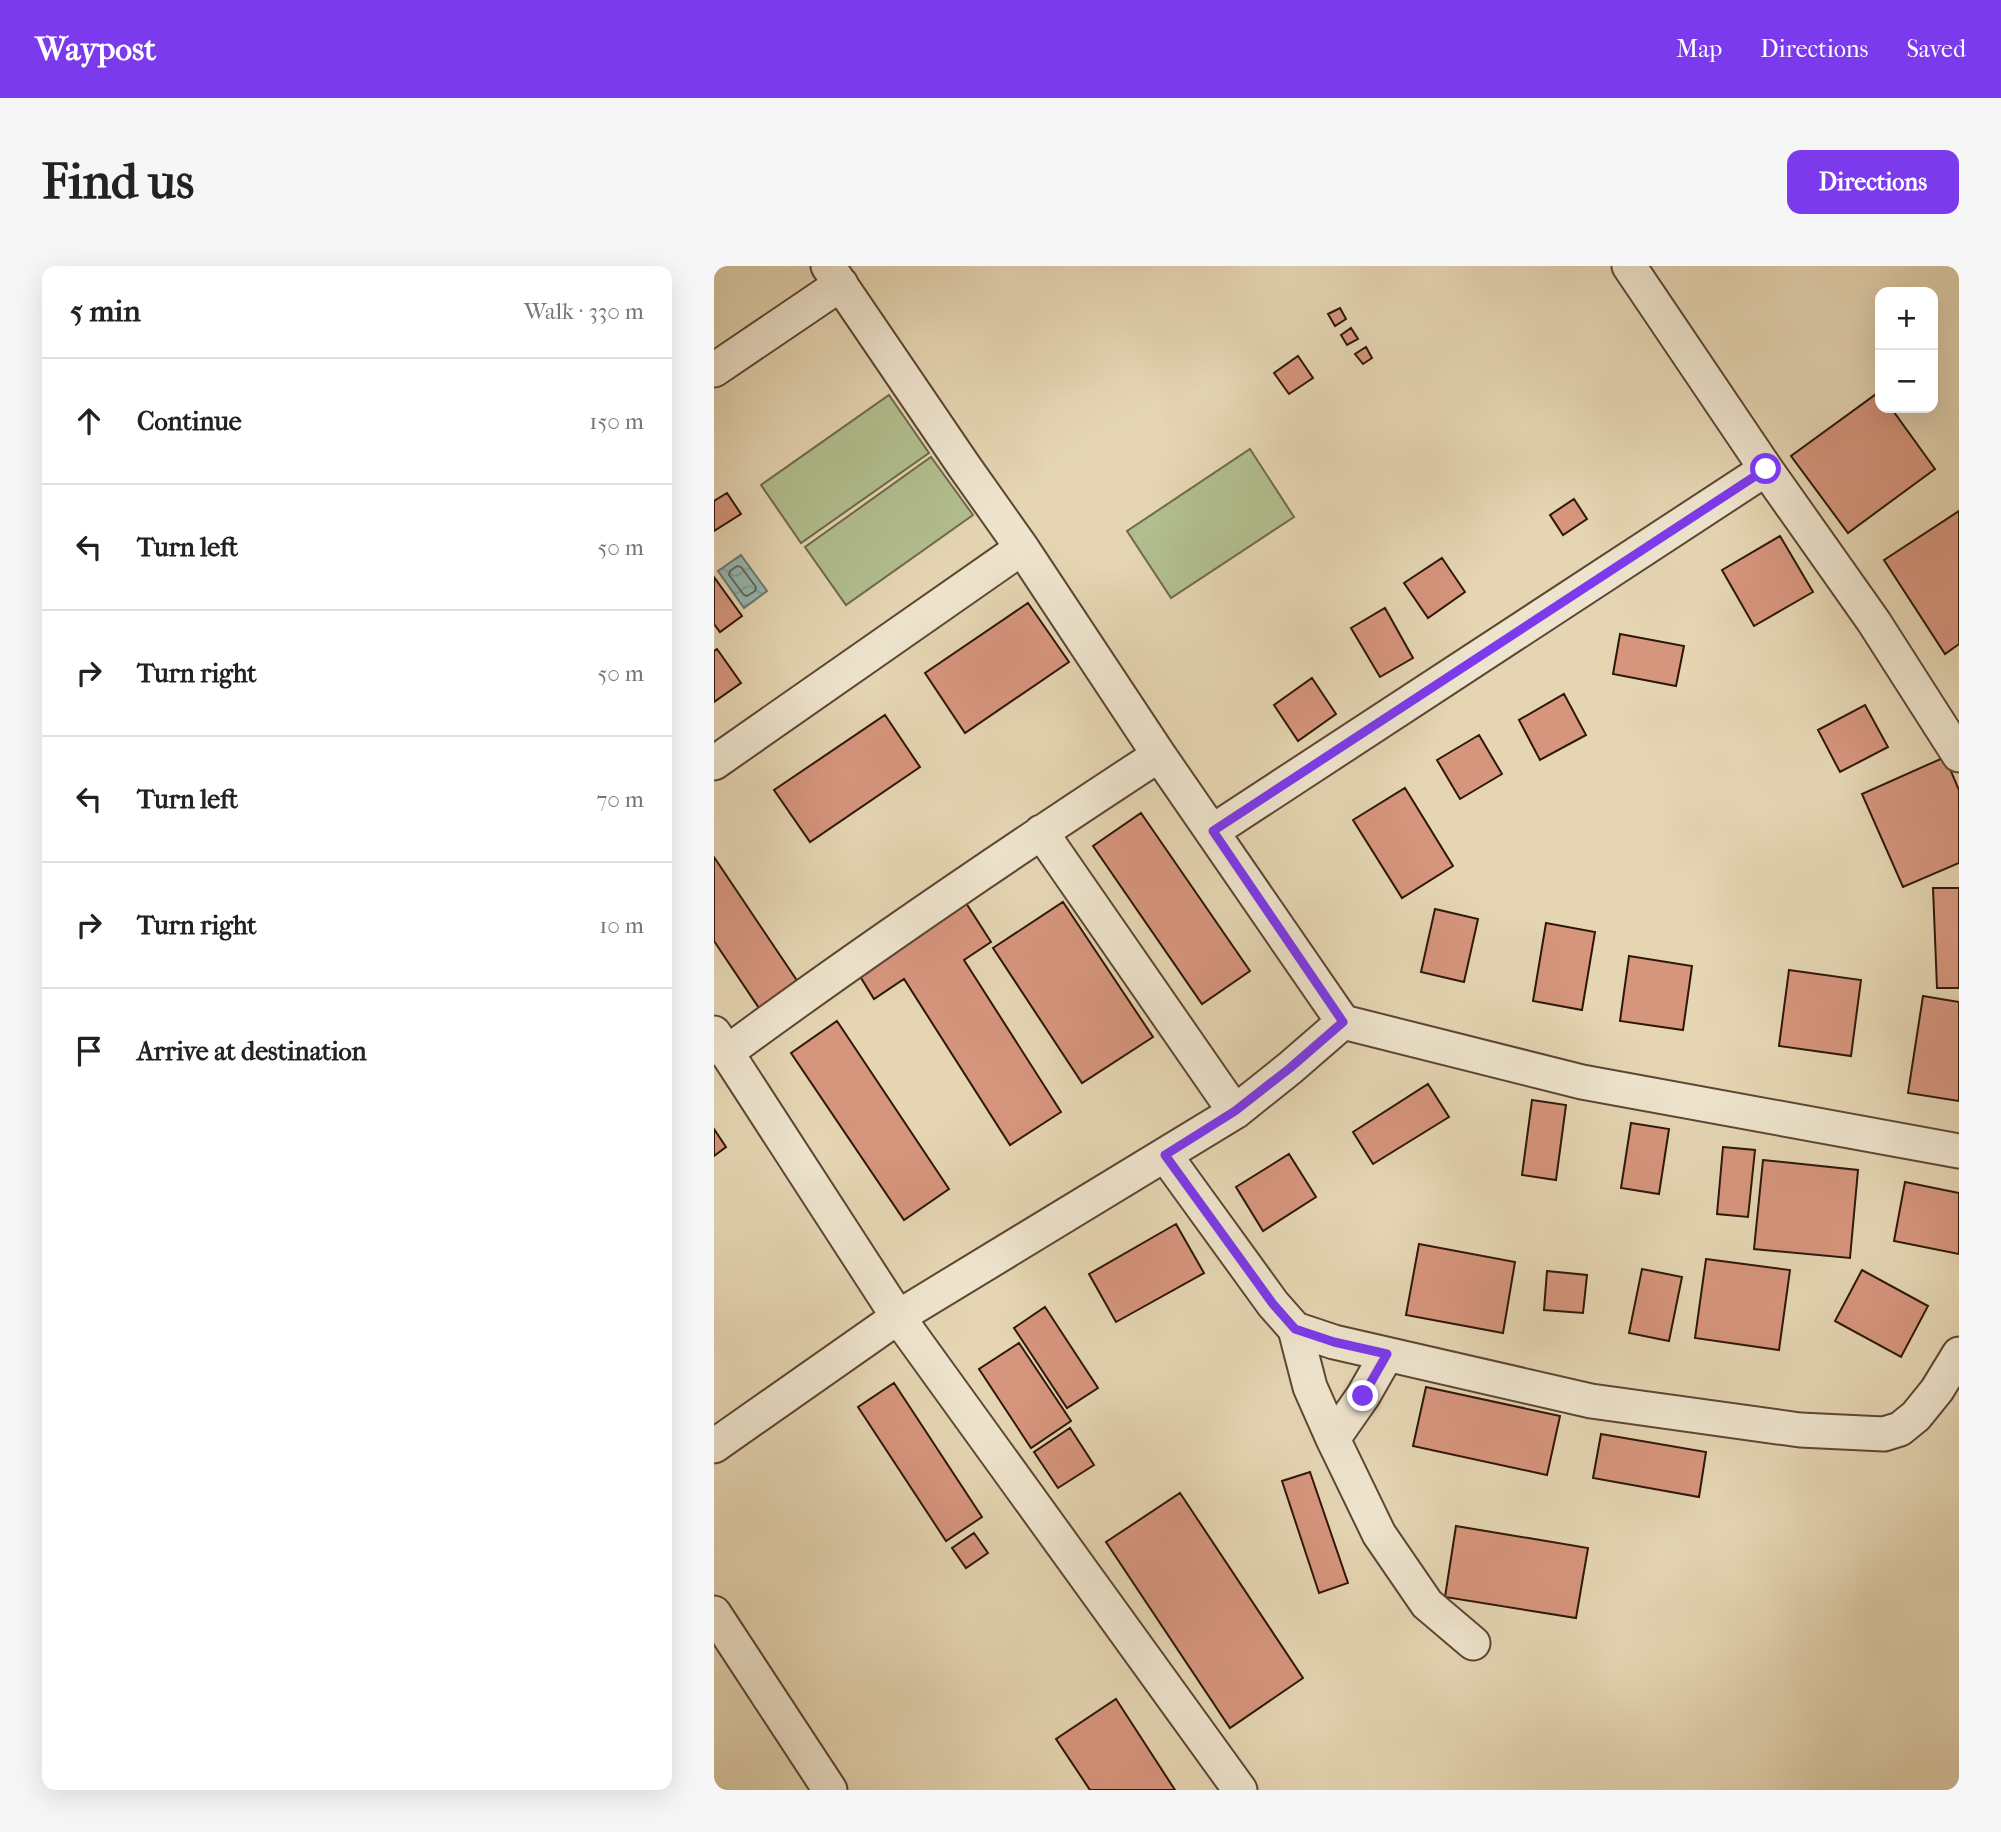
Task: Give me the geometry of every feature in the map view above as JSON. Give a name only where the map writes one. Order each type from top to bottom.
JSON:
[{"type":"street","points":[[1629,266],[1766,469],[1874,622],[1959,755]]},
{"type":"street","points":[[714,370],[834,275],[1343,1022],[1582,1082],[1959,1151]]},
{"type":"street","points":[[1213,831],[1766,469]]},
{"type":"street","points":[[714,763],[1022,548]]},
{"type":"street","points":[[1159,755],[839,969],[720,1043],[898,1317],[1240,1790]]},
{"type":"street","points":[[1041,832],[1235,1111]]},
{"type":"street","points":[[714,1446],[898,1317],[1235,1111],[1343,1022]]},
{"type":"street","points":[[1165,1155],[1273,1304],[1295,1329],[1310,1387],[1380,1534],[1427,1604],[1473,1643]]},
{"type":"street","points":[[1295,1329],[1334,1342],[1591,1401],[1800,1430],[1884,1434],[1900,1429],[1916,1416],[1937,1390],[1959,1354]]},
{"type":"street","points":[[1333,1439],[1363,1396],[1387,1354]]},
{"type":"street","points":[[714,1613],[830,1790]]},
{"type":"green space","points":[[889,395],[929,453],[801,543],[761,485]]},
{"type":"green space","points":[[1250,449],[1294,517],[1171,598],[1127,531]]},
{"type":"green space","points":[[931,457],[973,515],[846,605],[805,547]]},
{"type":"water","points":[[741,555],[767,591],[744,608],[718,571]]},
{"type":"building","points":[[1340,308],[1346,319],[1335,326],[1328,314]]},
{"type":"building","points":[[1351,328],[1358,339],[1347,345],[1341,335]]},
{"type":"building","points":[[1366,347],[1372,358],[1363,364],[1355,354]]},
{"type":"building","points":[[1298,356],[1313,378],[1289,394],[1274,373]]},
{"type":"building","points":[[1875,395],[1875,413],[1895,413],[1935,469],[1848,533],[1791,456]]},
{"type":"building","points":[[727,493],[741,514],[714,531],[714,501]]},
{"type":"building","points":[[1574,499],[1587,519],[1563,535],[1550,515]]},
{"type":"building","points":[[1959,511],[1959,644],[1945,654],[1884,560]]},
{"type":"building","points":[[1780,536],[1813,592],[1754,626],[1722,570]]},
{"type":"building","points":[[1442,558],[1465,592],[1428,618],[1404,583]]},
{"type":"building","points":[[714,577],[742,616],[720,632],[714,624]]},
{"type":"building","points":[[1028,603],[1069,662],[965,733],[925,673]]},
{"type":"building","points":[[1385,608],[1413,658],[1380,677],[1351,628]]},
{"type":"building","points":[[1620,634],[1684,646],[1676,686],[1613,674]]},
{"type":"building","points":[[717,649],[741,683],[714,702],[714,651]]},
{"type":"building","points":[[1312,678],[1336,714],[1298,741],[1274,705]]},
{"type":"building","points":[[1564,694],[1586,735],[1540,760],[1519,720]]},
{"type":"building","points":[[1865,705],[1888,747],[1840,772],[1818,730]]},
{"type":"building","points":[[885,715],[920,767],[810,842],[774,790]]},
{"type":"building","points":[[1479,735],[1502,774],[1460,799],[1437,760]]},
{"type":"building","points":[[1945,757],[1959,790],[1959,863],[1903,887],[1862,794]]},
{"type":"building","points":[[1405,788],[1453,866],[1402,898],[1353,820]]},
{"type":"building","points":[[1141,813],[1250,971],[1202,1004],[1093,846]]},
{"type":"building","points":[[714,857],[802,988],[763,1014],[714,941]]},
{"type":"building","points":[[1933,888],[1959,888],[1959,988],[1937,988]]},
{"type":"building","points":[[1063,902],[1153,1037],[1082,1083],[993,948]]},
{"type":"building","points":[[966,903],[991,942],[964,960],[1061,1112],[1010,1145],[904,979],[874,999],[858,973]]},
{"type":"building","points":[[1435,909],[1478,919],[1464,982],[1421,972]]},
{"type":"building","points":[[1546,923],[1595,932],[1582,1010],[1533,1001]]},
{"type":"building","points":[[1629,956],[1692,966],[1683,1030],[1620,1021]]},
{"type":"building","points":[[1789,970],[1861,980],[1851,1056],[1779,1046]]},
{"type":"building","points":[[1923,996],[1959,1002],[1959,1101],[1908,1093]]},
{"type":"building","points":[[837,1021],[949,1189],[904,1220],[791,1053]]},
{"type":"building","points":[[1428,1084],[1449,1117],[1373,1164],[1353,1132]]},
{"type":"building","points":[[1532,1100],[1566,1105],[1556,1180],[1522,1175]]},
{"type":"building","points":[[1631,1123],[1669,1129],[1659,1194],[1621,1188]]},
{"type":"building","points":[[714,1129],[726,1147],[714,1156]]},
{"type":"building","points":[[1723,1147],[1755,1150],[1748,1217],[1717,1214]]},
{"type":"building","points":[[1289,1154],[1316,1197],[1263,1231],[1236,1187]]},
{"type":"building","points":[[1763,1160],[1858,1170],[1850,1258],[1754,1249]]},
{"type":"building","points":[[1905,1182],[1959,1193],[1959,1254],[1894,1241]]},
{"type":"building","points":[[1176,1224],[1204,1273],[1116,1322],[1089,1274]]},
{"type":"building","points":[[1419,1244],[1515,1262],[1503,1333],[1406,1315]]},
{"type":"building","points":[[1706,1259],[1790,1270],[1779,1350],[1695,1338]]},
{"type":"building","points":[[1642,1269],[1682,1277],[1669,1341],[1629,1333]]},
{"type":"building","points":[[1862,1270],[1928,1306],[1901,1357],[1835,1321]]},
{"type":"building","points":[[1547,1271],[1587,1275],[1583,1313],[1544,1310]]},
{"type":"building","points":[[1045,1307],[1098,1388],[1067,1408],[1014,1328]]},
{"type":"building","points":[[1019,1343],[1071,1421],[1031,1448],[979,1369]]},
{"type":"building","points":[[894,1383],[982,1517],[946,1541],[858,1407]]},
{"type":"building","points":[[1426,1387],[1560,1416],[1547,1475],[1413,1446]]},
{"type":"building","points":[[1070,1428],[1094,1465],[1058,1488],[1034,1452]]},
{"type":"building","points":[[1601,1434],[1706,1452],[1699,1497],[1593,1478]]},
{"type":"building","points":[[1310,1472],[1348,1583],[1319,1593],[1282,1481]]},
{"type":"building","points":[[1180,1493],[1303,1678],[1230,1728],[1106,1542]]},
{"type":"building","points":[[1456,1526],[1588,1548],[1576,1618],[1445,1597]]},
{"type":"building","points":[[974,1533],[988,1553],[966,1568],[952,1548]]},
{"type":"building","points":[[1116,1699],[1175,1790],[1090,1790],[1056,1739]]},
{"type":"route","points":[[1363,1396],[1387,1354],[1334,1342],[1295,1329],[1273,1304],[1165,1155],[1235,1111],[1343,1022],[1213,831],[1766,469]]}]
